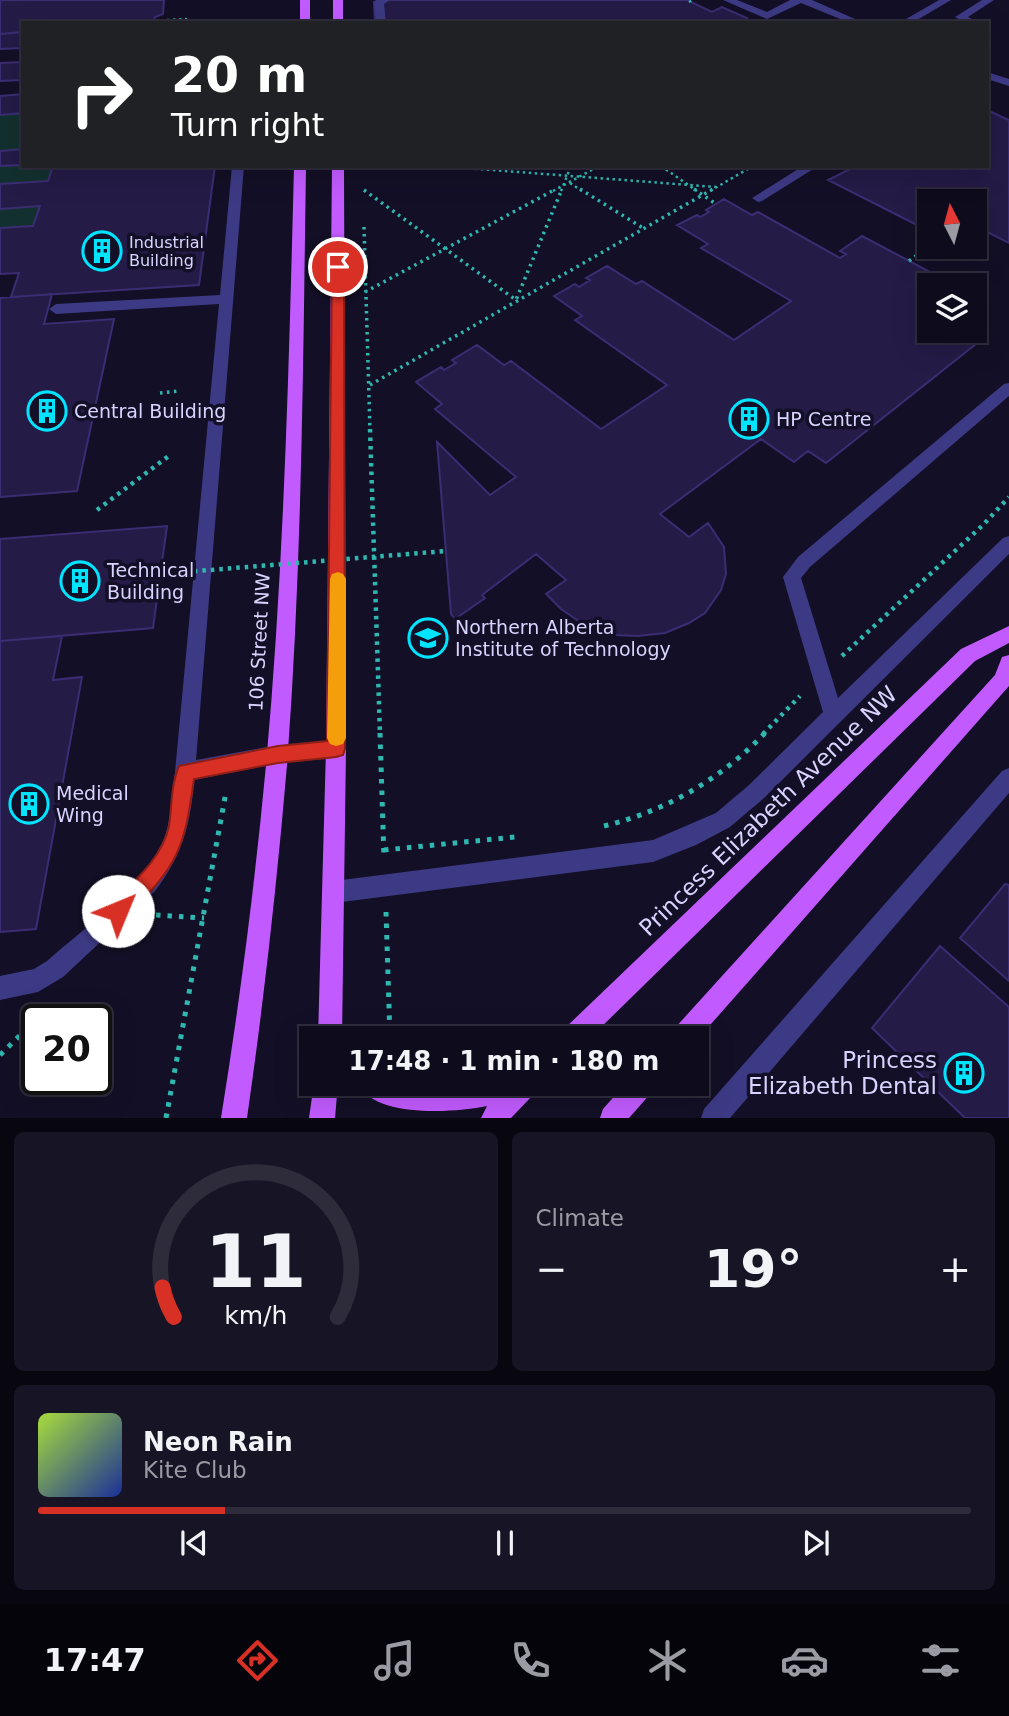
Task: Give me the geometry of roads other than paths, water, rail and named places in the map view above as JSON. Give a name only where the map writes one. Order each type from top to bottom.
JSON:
[{"type":"main road","points":[[304,21],[305,0]]},
{"type":"main road","points":[[338,0],[338,21]]},
{"type":"main road","name":"106 Street NW","points":[[234,1118],[262,923],[278,754],[298,295],[300,168]]},
{"type":"main road","points":[[333,1026],[338,168]]},
{"type":"main road","name":"Princess Elizabeth Avenue NW","points":[[585,1026],[968,655],[1009,634]]},
{"type":"main road","points":[[694,1026],[1002,680],[1009,663]]},
{"type":"main road","points":[[323,1118],[325,1096]]},
{"type":"main road","points":[[394,1096],[426,1102],[474,1096]]},
{"type":"main road","points":[[493,1118],[514,1096]]},
{"type":"main road","points":[[612,1118],[631,1096]]},
{"type":"street","points":[[378,21],[374,2],[379,0]]},
{"type":"street","points":[[378,21],[379,3],[386,0]]},
{"type":"street","points":[[728,0],[767,16],[801,0],[854,21]]},
{"type":"street","points":[[908,21],[946,0]]},
{"type":"street","points":[[970,21],[960,17],[989,0]]},
{"type":"street","points":[[989,76],[1009,83]]},
{"type":"street","points":[[0,988],[38,980],[55,969],[153,876],[170,852],[178,828],[186,772],[238,168]]},
{"type":"street","points":[[758,198],[809,168]]},
{"type":"street","points":[[56,309],[227,299]]},
{"type":"street","points":[[834,715],[792,577],[797,568],[1009,388]]},
{"type":"street","points":[[334,892],[653,851],[688,838],[723,820],[756,792],[1009,543]]},
{"type":"street","points":[[186,772],[278,754],[336,749]]},
{"type":"street","points":[[713,1118],[1009,778]]},
{"type":"place","name":"Industrial Building","points":[[102,251]]},
{"type":"place","name":"Central Building","points":[[47,411]]},
{"type":"place","name":"HP Centre","points":[[749,419]]},
{"type":"place","name":"Technical Building","points":[[80,581]]},
{"type":"place","name":"Northern Alberta Institute of Technology","points":[[428,638]]},
{"type":"place","name":"Medical Wing","points":[[29,804]]},
{"type":"place","name":"Princess Elizabeth Dental","points":[[964,1073]]}]
